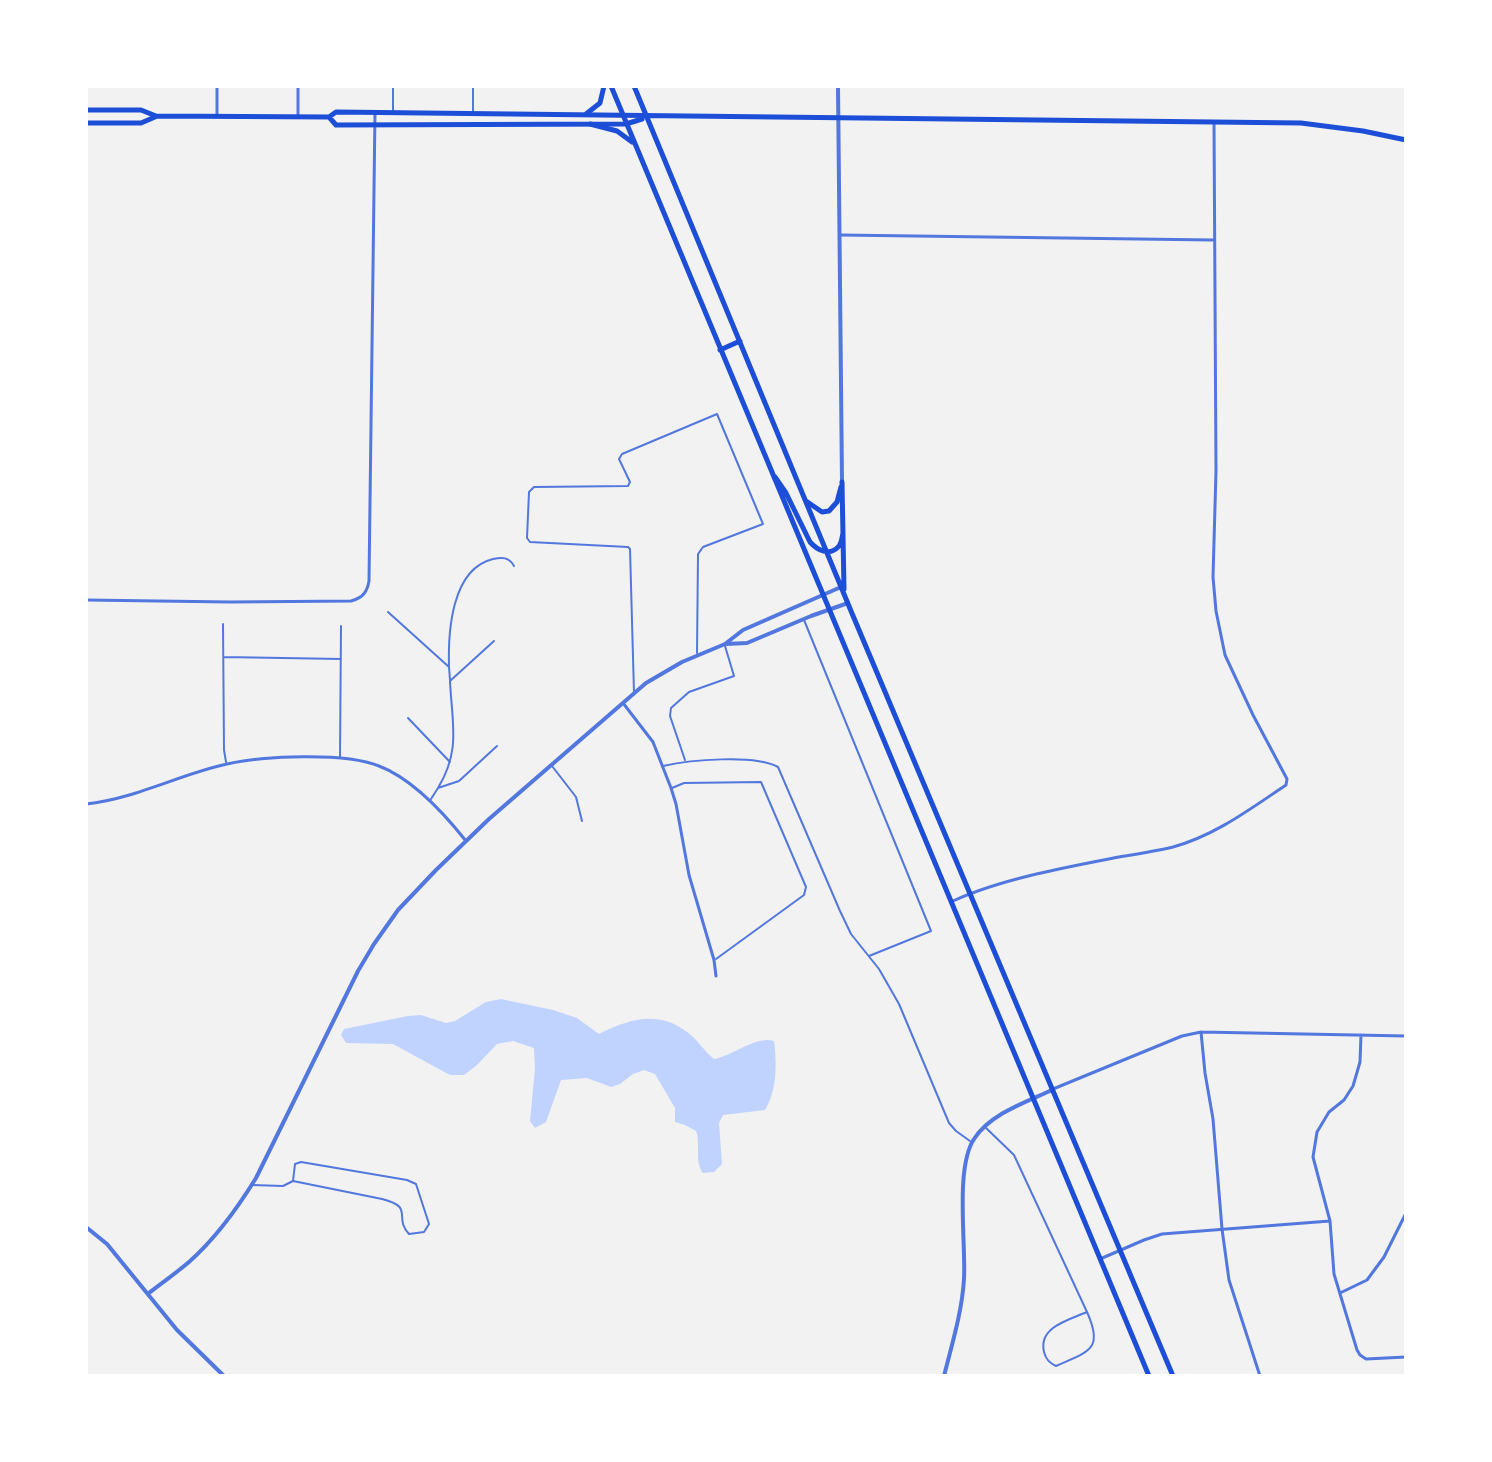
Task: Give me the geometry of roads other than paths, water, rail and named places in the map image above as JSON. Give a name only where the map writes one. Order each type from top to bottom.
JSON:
[{"type":"main road","points":[[586,114],[600,103],[604,86]]},
{"type":"main road","points":[[611,86],[1149,1376]]},
{"type":"main road","points":[[634,86],[1173,1376]]},
{"type":"main road","points":[[86,110],[141,110],[156,116],[329,117],[336,112],[375,112],[1301,123],[1406,140]]},
{"type":"main road","points":[[534,114],[534,125]]},
{"type":"main road","points":[[86,123],[141,123],[156,116]]},
{"type":"main road","points":[[329,117],[336,125],[626,124],[647,117]]},
{"type":"main road","points":[[590,124],[617,131],[628,137],[636,147]]},
{"type":"main road","points":[[720,350],[740,341]]},
{"type":"main road","points":[[770,470],[815,548],[827,551],[839,545],[843,533]]},
{"type":"main road","points":[[806,501],[822,512],[829,511],[837,502],[842,482]]},
{"type":"main road","points":[[842,482],[844,594]]},
{"type":"street","points":[[217,86],[217,116]]},
{"type":"street","points":[[298,86],[298,117]]},
{"type":"street","points":[[838,86],[842,482]]},
{"type":"street","points":[[86,600],[351,601],[365,594],[369,581],[375,112]]},
{"type":"street","points":[[951,902],[1071,866],[1173,847],[1194,840],[1240,818],[1286,785],[1287,779],[1225,655],[1216,611],[1213,577],[1216,471],[1214,122]]},
{"type":"street","points":[[840,235],[1214,240]]},
{"type":"street","points":[[149,1293],[189,1262],[239,1206],[374,944],[398,910],[436,870],[489,819],[646,683],[697,655],[725,644],[743,630],[841,587]]},
{"type":"street","points":[[725,644],[747,643],[848,603]]},
{"type":"street","points":[[623,703],[653,742],[671,788],[689,875],[716,976]]},
{"type":"street","points":[[86,804],[121,797],[227,764],[257,759],[340,758],[366,761],[398,776],[429,801],[466,842]]},
{"type":"street","points":[[1201,1032],[1229,1280],[1260,1376]]},
{"type":"street","points":[[944,1376],[958,1319],[963,1282],[963,1171],[972,1142],[994,1119],[1052,1090],[1182,1036],[1201,1032],[1406,1036]]},
{"type":"street","points":[[1361,1035],[1360,1062],[1353,1086],[1344,1100],[1329,1112],[1317,1132],[1313,1157],[1330,1221],[1334,1274],[1360,1355],[1366,1359],[1406,1357]]},
{"type":"street","points":[[1340,1293],[1367,1280],[1384,1257],[1406,1213]]},
{"type":"street","points":[[1100,1259],[1162,1234],[1330,1221]]},
{"type":"street","points":[[86,1227],[107,1244],[177,1330],[224,1376]]},
{"type":"lane","points":[[393,86],[393,113]]},
{"type":"lane","points":[[473,86],[473,113]]},
{"type":"lane","points":[[634,693],[630,549],[530,542],[527,538],[529,492],[534,487],[628,486],[630,482],[619,459],[622,454],[717,414],[763,524],[703,547],[698,554],[697,655]]},
{"type":"lane","points":[[429,801],[451,763],[454,748],[449,629],[459,591],[468,575],[491,559],[511,560],[514,566]]},
{"type":"lane","points":[[388,612],[449,667]]},
{"type":"lane","points":[[803,619],[931,931],[869,956]]},
{"type":"lane","points":[[223,624],[224,750],[227,764]]},
{"type":"lane","points":[[340,758],[341,626]]},
{"type":"lane","points":[[450,681],[494,641]]},
{"type":"lane","points":[[685,761],[670,716],[671,708],[689,692],[734,676],[725,644]]},
{"type":"lane","points":[[223,657],[341,659]]},
{"type":"lane","points":[[408,718],[451,763]]},
{"type":"lane","points":[[438,788],[459,781],[497,746]]},
{"type":"lane","points":[[662,766],[685,761],[764,761],[778,767],[851,934],[879,969],[899,1004],[949,1123],[972,1142]]},
{"type":"lane","points":[[551,765],[574,793],[582,821]]},
{"type":"lane","points":[[671,788],[684,783],[761,782],[806,887],[804,895],[714,960]]},
{"type":"lane","points":[[985,1126],[1014,1155],[1087,1312],[1093,1326],[1094,1345],[1056,1366],[1049,1363],[1044,1353],[1043,1339],[1047,1331],[1087,1312]]},
{"type":"lane","points":[[251,1185],[283,1186],[293,1181],[396,1202],[409,1234],[424,1232],[429,1224],[416,1184],[407,1180],[301,1162],[295,1164],[293,1181]]},
{"type":"water","points":[[501,999],[577,1018],[599,1034],[632,1021],[665,1021],[687,1032],[714,1059],[752,1043],[774,1041],[776,1059],[772,1094],[765,1110],[723,1115],[719,1123],[722,1164],[714,1172],[703,1173],[696,1131],[675,1122],[675,1108],[655,1074],[644,1070],[611,1087],[587,1078],[561,1080],[546,1122],[535,1128],[530,1121],[534,1048],[513,1041],[497,1044],[464,1075],[450,1075],[393,1044],[346,1043],[341,1035],[344,1029],[408,1016],[421,1015],[446,1023],[455,1021],[486,1002]]}]
